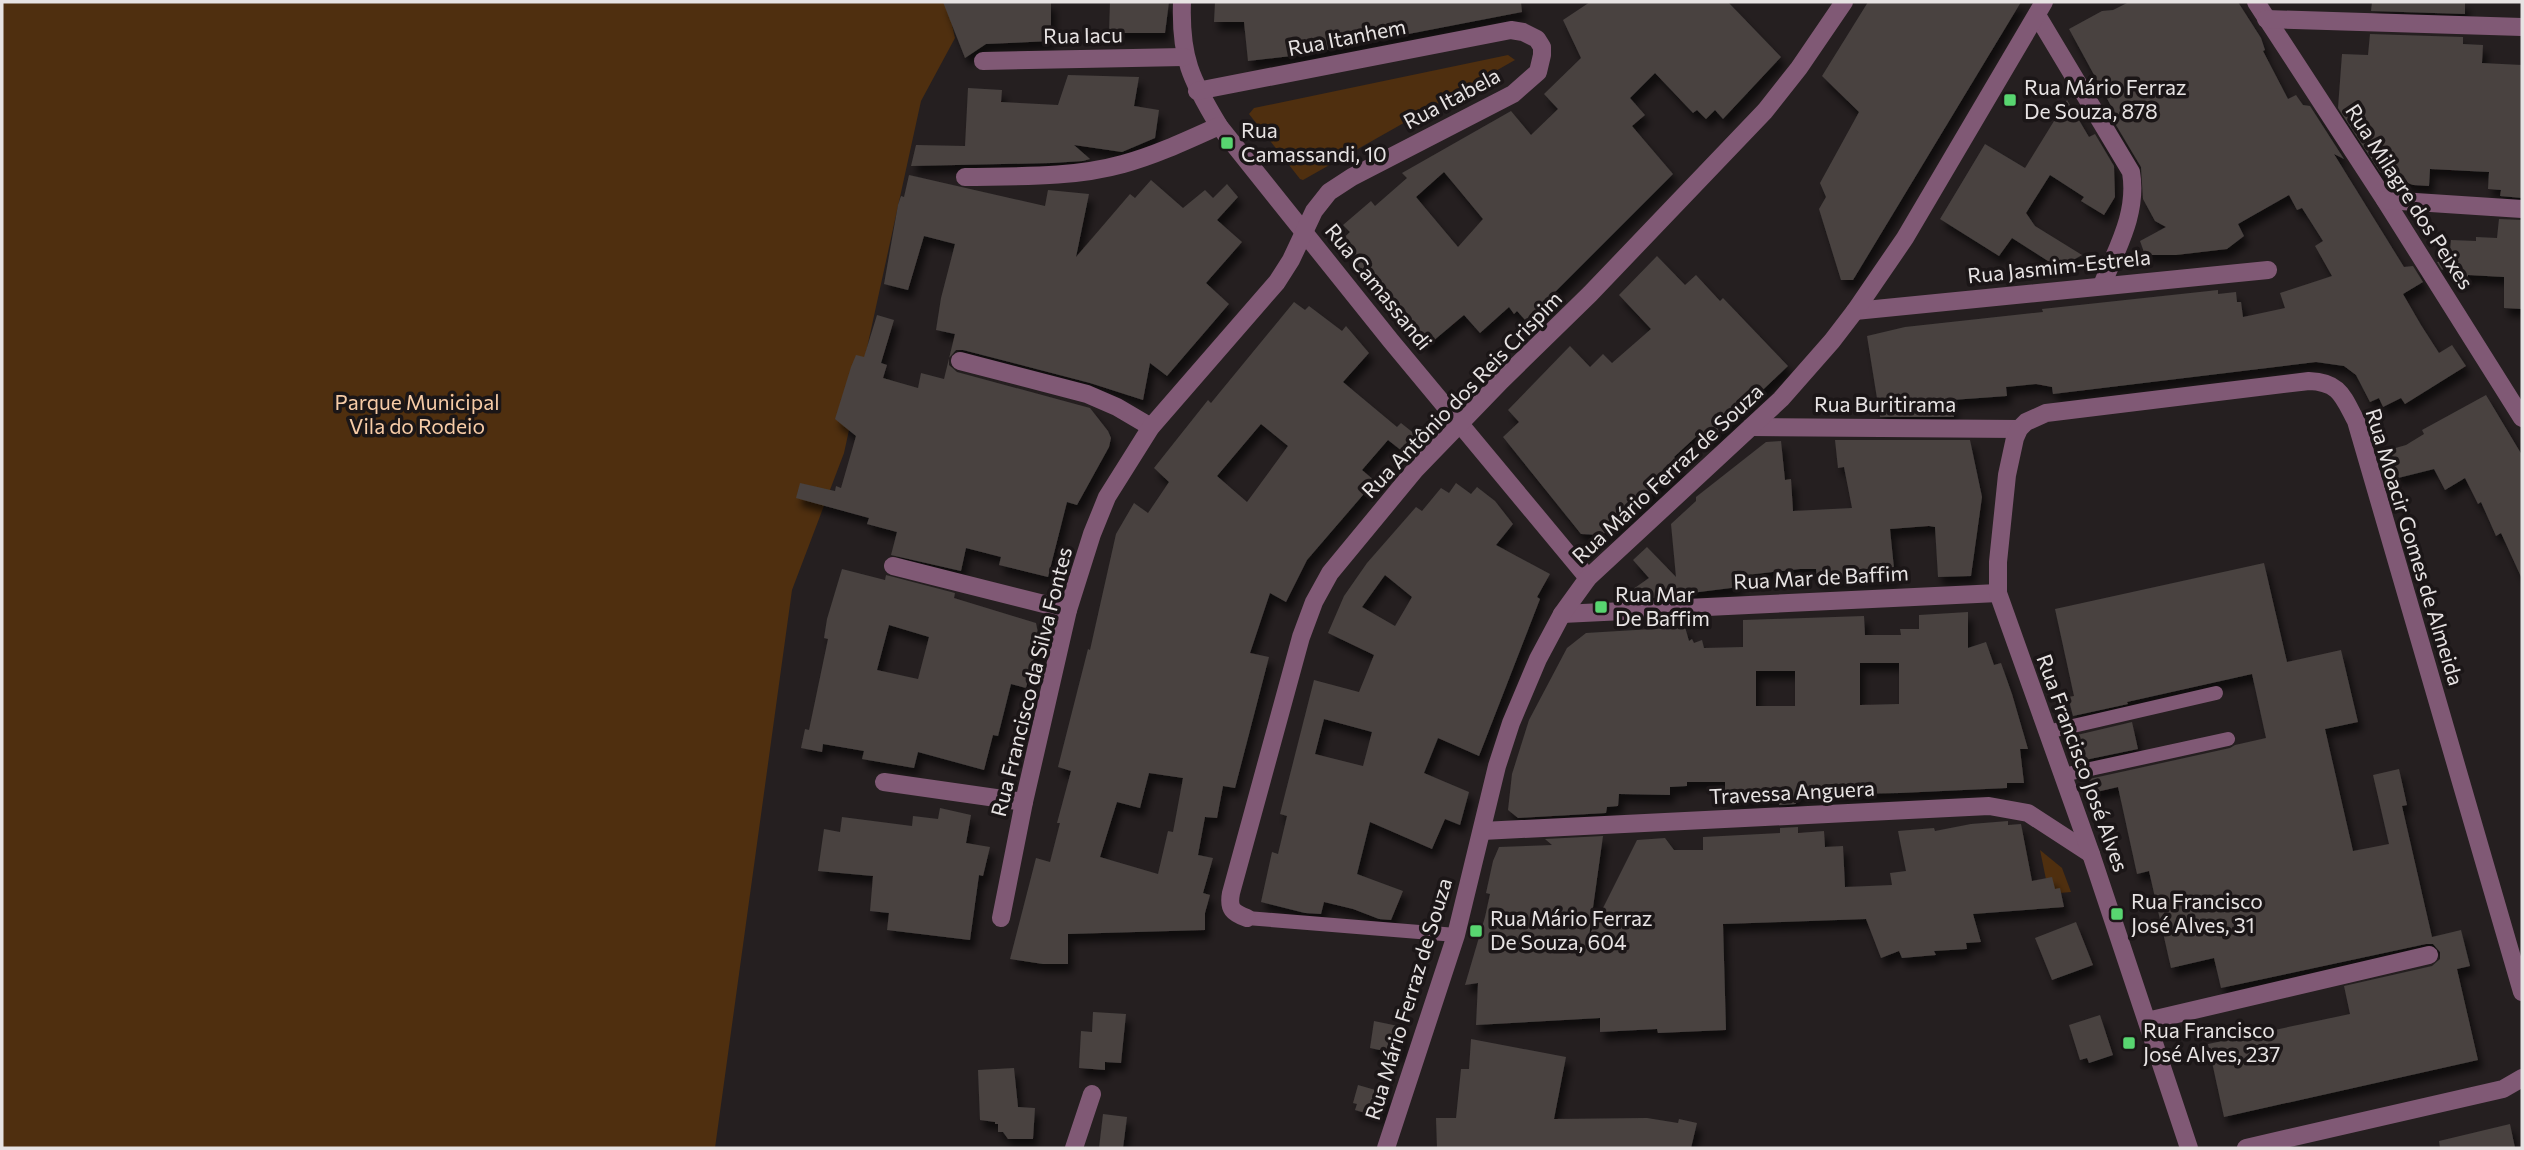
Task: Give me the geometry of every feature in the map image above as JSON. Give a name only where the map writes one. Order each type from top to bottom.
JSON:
[{"type":"street","name":"Rua Camassandi","points":[[1182,2],[1184,57],[1197,91],[1219,126],[1391,341],[1588,578]]},
{"type":"street","name":"Rua Antônio dos Reis Crispim","points":[[1247,918],[1235,914],[1231,909],[1231,893],[1301,637],[1314,602],[1330,573],[1415,470],[1590,294],[1765,111],[1799,68],[1844,2]]},
{"type":"street","name":"Rua Milagre dos Peixes","points":[[2256,2],[2522,418]]},
{"type":"street","points":[[2041,9],[2131,172],[2132,209],[2102,285]]},
{"type":"street","name":"Rua Mário Ferraz de Souza","points":[[1386,1148],[1456,935],[1497,766],[1511,723],[1538,659],[1562,614],[1588,578],[1781,399],[1856,311],[1905,238],[2041,9]]},
{"type":"street","points":[[2266,19],[2522,27]]},
{"type":"street","name":"Rua Itanhem","points":[[1197,91],[1511,30],[1531,35],[1542,47]]},
{"type":"street","name":"Rua Itabela","points":[[1303,230],[1329,192],[1352,177],[1513,94],[1538,72],[1542,65],[1542,47]]},
{"type":"street","name":"Rua Iacu","points":[[983,61],[1184,57]]},
{"type":"street","points":[[965,177],[1056,174],[1105,168],[1151,154],[1219,126]]},
{"type":"street","points":[[2385,200],[2522,209]]},
{"type":"street","name":"Rua Francisco da Silva Fontes","points":[[1002,918],[1024,802],[1068,610],[1092,534],[1107,497],[1151,427],[1277,282],[1291,260],[1303,230]]},
{"type":"street","name":"Rua Jasmim-Estrela","points":[[1856,311],[2268,270]]},
{"type":"street","points":[[960,361],[1087,394],[1117,407],[1151,427]]},
{"type":"street","name":"Rua Moacir Gomes de Almeida","points":[[2019,429],[2036,416],[2046,413],[2309,382],[2333,385],[2341,393],[2356,421],[2522,992]]},
{"type":"street","points":[[2504,386],[2522,387]]},
{"type":"street","name":"Rua Buritirama","points":[[1751,427],[2019,429]]},
{"type":"street","points":[[1998,593],[1998,562],[2007,475],[2019,429]]},
{"type":"street","points":[[893,566],[1068,610]]},
{"type":"street","name":"Rua Mar de Baffim","points":[[1562,614],[1998,593]]},
{"type":"street","name":"Rua Francisco José Alves","points":[[1998,593],[2091,854],[2189,1148]]},
{"type":"street","points":[[884,782],[1024,802]]},
{"type":"street","name":"Travessa Anguera","points":[[1482,831],[1989,806],[2028,813],[2091,854]]},
{"type":"street","points":[[2147,1021],[2429,955]]},
{"type":"street","points":[[2246,1148],[2503,1090],[2522,1078]]},
{"type":"street","points":[[1074,1148],[1092,1094]]},
{"type":"lane","points":[[2047,732],[2216,693]]},
{"type":"lane","points":[[2063,775],[2228,739]]},
{"type":"lane","points":[[1247,918],[1456,935]]},
{"type":"green space","name":"Parque Municipal Vila do Rodeio","points":[[2,2],[947,2],[955,38],[921,101],[844,453],[792,590],[715,1148],[2,1148]]},
{"type":"green space","points":[[1508,55],[1515,60],[1303,180],[1249,114],[1254,108]]},
{"type":"green space","points":[[2040,850],[2062,868],[2071,892],[2049,894]]},
{"type":"building","points":[[943,2],[1051,2],[1051,41],[986,44],[965,58]]},
{"type":"building","points":[[1110,2],[1169,2],[1165,33],[1109,33]]},
{"type":"building","points":[[1215,2],[1521,2],[1522,12],[1300,55],[1248,61],[1244,22],[1214,22]]},
{"type":"building","points":[[1590,2],[1728,2],[1781,57],[1723,119],[1715,110],[1706,119],[1697,110],[1693,113],[1655,73],[1630,98],[1645,115],[1632,126],[1673,174],[1526,321],[1517,311],[1514,314],[1509,307],[1480,333],[1464,315],[1426,347],[1338,243],[1350,232],[1343,225],[1371,201],[1375,206],[1407,178],[1402,173],[1511,111],[1531,135],[1558,109],[1544,94],[1581,58],[1563,20]],"holes":[[[1444,172],[1483,219],[1458,247],[1416,197]]]},
{"type":"building","points":[[1868,2],[2021,2],[1853,280],[1841,280],[1819,209],[1826,197],[1820,183],[1859,112],[1822,76]]},
{"type":"building","points":[[2129,2],[2238,2],[2261,38],[2265,50],[2263,51],[2288,99],[2296,95],[2303,105],[2310,106],[2344,159],[2334,154],[2404,267],[2413,266],[2423,282],[2403,294],[2421,325],[2439,353],[2452,345],[2466,366],[2405,404],[2401,398],[2383,407],[2379,398],[2370,402],[2356,375],[2344,366],[2316,362],[2053,394],[2052,387],[2036,384],[2006,387],[2007,396],[1952,400],[1954,417],[1880,417],[1867,336],[1905,327],[2043,312],[2042,309],[2218,290],[2218,294],[2236,292],[2237,302],[2241,302],[2243,317],[2285,308],[2280,293],[2332,276],[2315,246],[2323,241],[2302,208],[2297,210],[2289,195],[2238,224],[2244,236],[2227,249],[2176,255],[2145,255],[2140,241],[2166,227],[2155,221],[2143,199],[2141,167],[2113,120],[2116,115],[2069,29],[2102,11],[2113,10]]},
{"type":"building","points":[[2372,2],[2465,2],[2465,14],[2371,11]]},
{"type":"building","points":[[2370,34],[2463,37],[2463,44],[2483,45],[2482,63],[2522,65],[2522,198],[2500,196],[2501,190],[2488,189],[2489,172],[2430,169],[2429,186],[2413,185],[2380,172],[2338,108],[2342,54],[2368,55]]},
{"type":"building","points":[[1068,75],[1139,77],[1134,106],[1159,110],[1155,138],[1122,152],[1074,145],[1090,159],[1083,161],[911,166],[916,145],[965,146],[968,88],[1002,90],[1001,102],[1058,105]]},
{"type":"building","points":[[2067,100],[2089,137],[2095,134],[2114,166],[2115,197],[2104,215],[2081,201],[2084,197],[2050,175],[2026,213],[2035,226],[2082,255],[2059,268],[2012,238],[1999,256],[1940,219],[1985,144],[2025,168]]},
{"type":"building","points":[[909,175],[1045,206],[1048,190],[1089,194],[1076,257],[1130,194],[1135,198],[1151,180],[1183,208],[1205,190],[1213,198],[1227,184],[1238,197],[1217,220],[1242,242],[1206,283],[1229,304],[1167,376],[1150,363],[1143,400],[1090,383],[963,350],[956,350],[949,358],[955,334],[936,330],[955,244],[924,236],[908,290],[884,284],[898,205],[901,196],[904,197]]},
{"type":"building","points":[[2499,219],[2522,220],[2522,309],[2504,308],[2504,277],[2468,275],[2467,281],[2453,280],[2437,262],[2449,260],[2451,240],[2497,238]]},
{"type":"building","points":[[1657,256],[1685,285],[1696,275],[1720,301],[1723,298],[1788,366],[1708,442],[1700,433],[1674,457],[1682,466],[1610,531],[1600,535],[1581,534],[1503,437],[1519,422],[1508,410],[1570,346],[1590,367],[1603,354],[1612,363],[1651,329],[1619,295]]},
{"type":"building","points":[[1294,302],[1305,310],[1309,306],[1342,331],[1346,326],[1369,353],[1343,382],[1397,427],[1401,423],[1416,435],[1402,451],[1388,440],[1362,470],[1375,481],[1307,560],[1286,602],[1270,593],[1250,653],[1269,657],[1235,788],[1223,786],[1217,818],[1205,817],[1198,855],[1213,858],[1203,893],[1210,895],[1205,913],[1205,930],[1068,934],[1068,964],[1043,964],[1010,959],[1036,858],[1050,862],[1060,823],[1057,823],[1071,771],[1058,767],[1088,649],[1090,650],[1116,534],[1134,503],[1148,513],[1169,482],[1154,468],[1208,400],[1211,403]],"holes":[[[1261,424],[1288,446],[1247,502],[1217,476]],[[1149,773],[1183,778],[1173,832],[1168,831],[1158,874],[1100,857],[1117,802],[1140,808]]]},
{"type":"building","points":[[877,315],[894,320],[881,363],[887,365],[883,378],[918,388],[921,373],[944,379],[949,359],[949,365],[957,372],[1090,408],[1108,431],[1111,438],[1109,447],[1077,505],[1067,502],[1048,577],[999,565],[1001,557],[966,548],[961,571],[891,555],[897,532],[867,524],[869,518],[796,498],[800,483],[835,491],[836,486],[841,488],[856,436],[835,419],[851,367],[856,355],[864,357]]},
{"type":"building","points":[[2486,395],[2522,455],[2522,579],[2501,533],[2496,536],[2481,502],[2478,504],[2465,478],[2445,490],[2434,469],[2398,478],[2396,474],[2393,475],[2385,451],[2406,445],[2424,434],[2422,430]]},
{"type":"building","points":[[1835,440],[1970,440],[1982,497],[1971,576],[1938,577],[1935,527],[1929,526],[1890,529],[1895,578],[1817,580],[1816,569],[1800,569],[1738,576],[1739,587],[1675,597],[1632,599],[1623,596],[1649,578],[1633,560],[1647,547],[1676,577],[1671,524],[1696,501],[1696,497],[1766,442],[1781,441],[1785,480],[1791,479],[1793,511],[1852,508],[1844,467],[1838,468]]},
{"type":"building","points":[[1456,483],[1471,494],[1477,487],[1495,501],[1513,524],[1496,545],[1550,574],[1537,597],[1540,599],[1479,756],[1438,738],[1424,773],[1469,792],[1460,825],[1445,819],[1432,849],[1370,822],[1357,874],[1403,891],[1391,920],[1379,919],[1324,902],[1321,914],[1305,913],[1261,902],[1272,852],[1278,854],[1287,816],[1280,814],[1314,680],[1359,692],[1374,655],[1328,633],[1344,596],[1367,563],[1416,507],[1422,511],[1441,488],[1449,493]],"holes":[[[1385,575],[1412,597],[1395,626],[1362,607]],[[1324,719],[1372,732],[1363,766],[1315,754]]]},
{"type":"building","points":[[2264,563],[2287,662],[2341,650],[2358,722],[2325,729],[2353,851],[2389,844],[2373,775],[2399,769],[2407,805],[2402,806],[2432,937],[2461,930],[2470,966],[2457,969],[2478,1060],[2224,1117],[2208,1044],[2350,1014],[2344,986],[2432,966],[2440,959],[2440,952],[2433,944],[2426,944],[2221,988],[2214,958],[2171,968],[2149,871],[2137,874],[2118,787],[2092,793],[2089,779],[2266,738],[2252,674],[2073,716],[2068,697],[2074,696],[2055,609]]},
{"type":"building","points":[[842,569],[885,580],[886,575],[955,593],[954,598],[1036,623],[1039,638],[1026,688],[1011,684],[998,736],[993,735],[984,770],[918,752],[914,768],[862,759],[864,751],[823,744],[822,752],[801,748],[805,729],[809,730],[828,639],[824,638]],"holes":[[[889,625],[929,637],[918,679],[877,670]]]},
{"type":"building","points":[[1968,612],[1968,648],[1986,642],[1994,665],[2001,663],[2028,749],[2020,749],[2024,783],[2007,783],[2007,788],[1796,795],[1796,804],[1779,805],[1779,798],[1725,800],[1725,782],[1687,782],[1687,786],[1670,787],[1670,795],[1619,794],[1618,806],[1607,807],[1606,813],[1518,818],[1508,810],[1512,774],[1529,720],[1567,648],[1586,633],[1685,627],[1689,641],[1692,639],[1694,643],[1702,640],[1704,648],[1743,647],[1743,620],[1864,616],[1865,635],[1901,635],[1900,629],[1919,629],[1919,615]],"holes":[[[1860,663],[1899,663],[1899,704],[1860,705]],[[1756,671],[1795,671],[1795,706],[1756,706]]]},
{"type":"building","points":[[2132,722],[2138,749],[2085,760],[2077,735]]},
{"type":"building","points":[[940,808],[971,815],[966,843],[990,847],[983,876],[979,875],[970,940],[887,930],[889,913],[870,911],[873,876],[818,871],[824,829],[840,832],[842,817],[912,826],[913,816],[938,819]]},
{"type":"building","points":[[2008,821],[2008,825],[2021,824],[2032,881],[2052,877],[2055,889],[2060,888],[2064,907],[1973,914],[1981,942],[1966,943],[1967,949],[1934,951],[1936,955],[1902,958],[1899,951],[1881,958],[1866,919],[1723,924],[1726,1030],[1600,1032],[1600,1018],[1476,1025],[1478,983],[1465,985],[1485,917],[1490,894],[1486,893],[1499,847],[1552,845],[1545,839],[1603,836],[1589,936],[1637,840],[1665,838],[1674,850],[1703,850],[1703,837],[1780,833],[1780,828],[1798,827],[1798,833],[1824,831],[1825,847],[1843,846],[1845,887],[1892,885],[1890,873],[1906,871],[1898,831],[1934,828],[1935,831]]},
{"type":"building","points":[[2076,922],[2093,965],[2052,980],[2035,938]]},
{"type":"building","points":[[1093,1012],[1126,1014],[1121,1063],[1105,1062],[1105,1070],[1079,1068],[1081,1031],[1092,1032]]},
{"type":"building","points":[[2100,1015],[2113,1055],[2089,1063],[2087,1058],[2080,1060],[2069,1025]]},
{"type":"building","points":[[1374,1021],[1403,1027],[1399,1054],[1370,1048]]},
{"type":"building","points":[[1471,1039],[1566,1057],[1554,1119],[1647,1118],[1678,1123],[1679,1119],[1697,1123],[1691,1148],[1437,1148],[1436,1118],[1456,1118],[1461,1069],[1469,1069]]},
{"type":"building","points":[[1014,1068],[1018,1107],[1035,1108],[1033,1139],[1008,1139],[1003,1132],[998,1132],[998,1124],[980,1120],[978,1070]]},
{"type":"building","points":[[1358,1085],[1386,1093],[1379,1117],[1355,1110],[1357,1104],[1353,1103]]},
{"type":"building","points":[[1103,1114],[1127,1117],[1123,1148],[1099,1148]]},
{"type":"building","points":[[2510,1124],[2515,1148],[2440,1148],[2439,1141]]},
{"type":"place","name":"Rua Mário Ferraz De Souza, 878","points":[[2010,100]]},
{"type":"place","name":"Rua Camassandi, 10","points":[[1227,143]]},
{"type":"place","name":"Rua Mar De Baffim","points":[[1601,607]]},
{"type":"place","name":"Rua Francisco José Alves, 31","points":[[2117,914]]},
{"type":"place","name":"Rua Mário Ferraz De Souza, 604","points":[[1476,931]]},
{"type":"place","name":"Rua Francisco José Alves, 237","points":[[2129,1043]]}]
